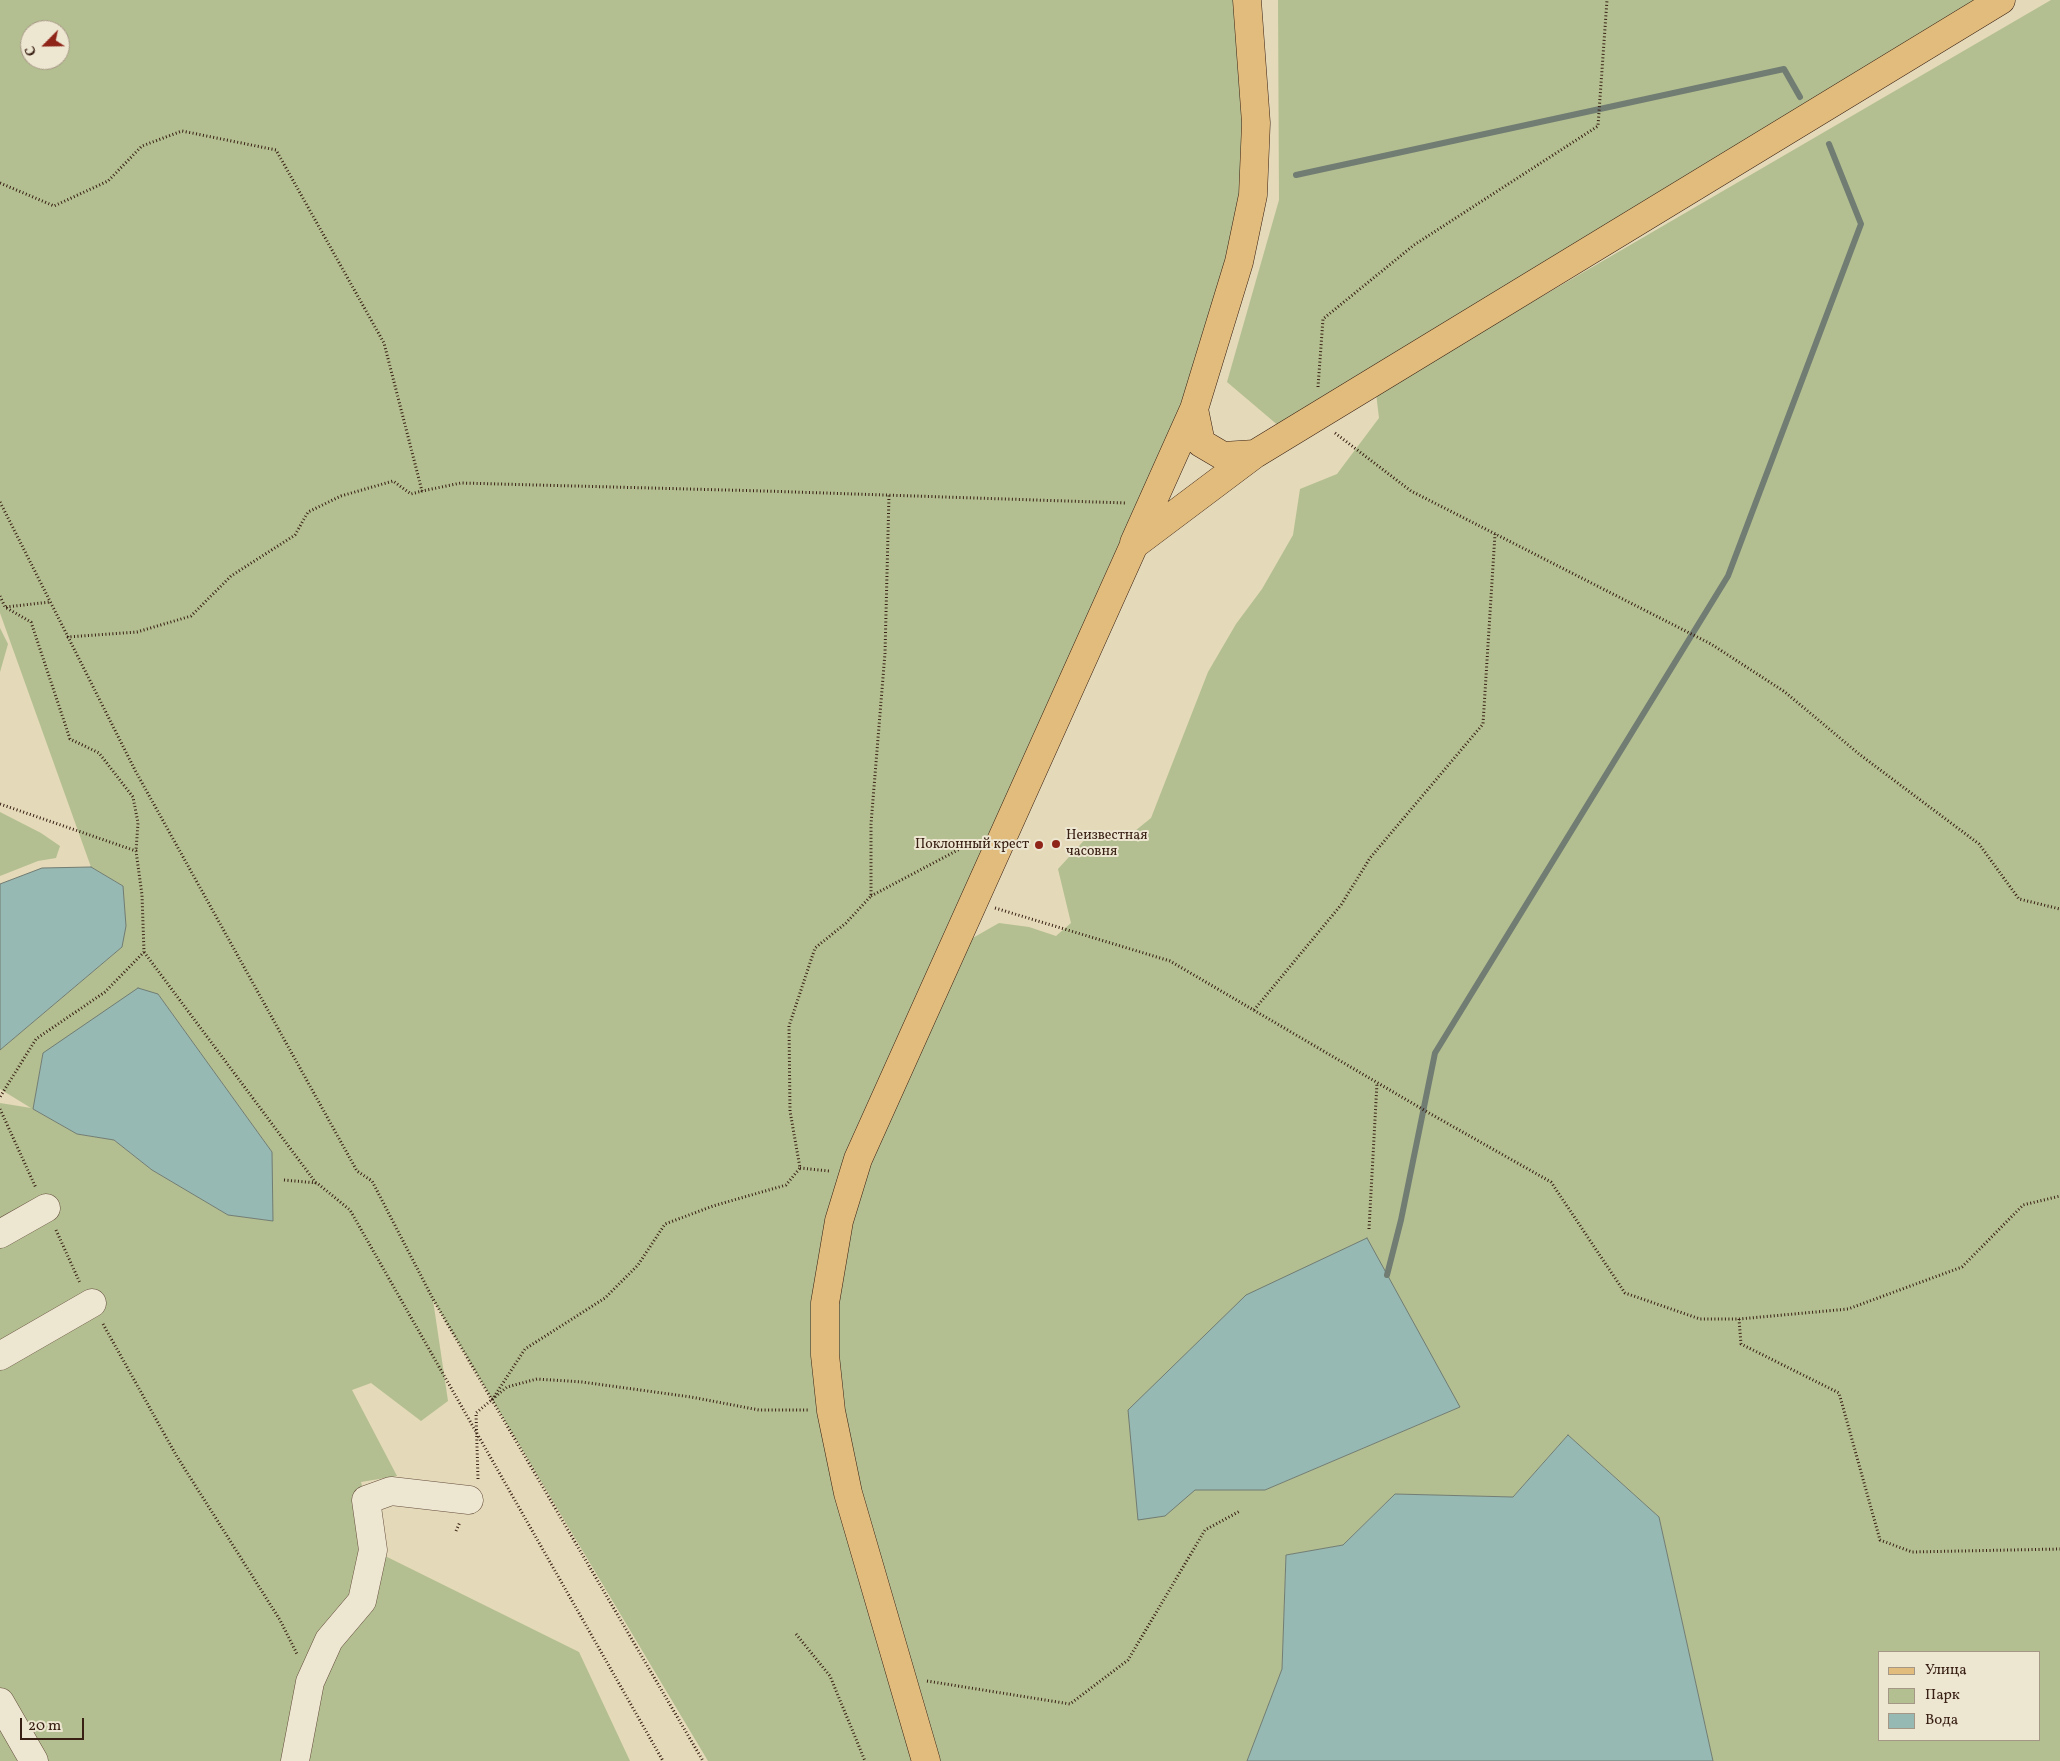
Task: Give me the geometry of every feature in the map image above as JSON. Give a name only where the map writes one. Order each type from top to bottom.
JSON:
[{"type":"main road","points":[[926,1761],[848,1493],[831,1411],[825,1355],[825,1303],[839,1221],[858,1159],[1194,408],[1239,262],[1253,194],[1256,123],[1248,0]]},
{"type":"main road","points":[[1134,545],[1255,454],[2001,0]]},
{"type":"main road","points":[[1194,408],[1201,443],[1223,456],[1255,454]]},
{"type":"lane","points":[[0,1234],[46,1208]]},
{"type":"lane","points":[[0,1356],[92,1303]]},
{"type":"lane","points":[[295,1761],[310,1682],[329,1640],[362,1601],[373,1550],[366,1500],[391,1491],[469,1500]]},
{"type":"lane","points":[[0,1702],[34,1761]]},
{"type":"path","points":[[1607,0],[1598,126],[1414,245],[1323,319],[1315,418],[1411,491],[1711,644],[1785,692],[1859,754],[1979,844],[2019,898],[2060,909]]},
{"type":"path","points":[[0,183],[54,206],[108,181],[142,146],[182,131],[276,150],[384,343],[422,491]]},
{"type":"path","points":[[67,637],[137,632],[191,616],[231,576],[295,535],[308,512],[341,496],[393,481],[412,494],[461,483],[888,494],[1152,504]]},
{"type":"path","points":[[871,896],[871,824],[887,611],[888,494]]},
{"type":"path","points":[[0,502],[136,772],[357,1172],[372,1181],[433,1299],[703,1761]]},
{"type":"path","points":[[1254,1010],[1342,905],[1370,858],[1483,724],[1495,534]]},
{"type":"path","points":[[0,596],[5,607],[31,622],[70,739],[99,753],[133,797],[138,823],[136,851],[142,895],[144,952],[317,1183],[350,1210],[477,1436],[567,1590],[662,1761]]},
{"type":"path","points":[[5,607],[50,602]]},
{"type":"path","points":[[0,804],[136,851]]},
{"type":"path","points":[[492,1400],[525,1349],[605,1298],[638,1265],[665,1224],[713,1206],[786,1185],[800,1168],[790,1111],[789,1026],[815,948],[846,923],[871,896],[909,878],[976,841]]},
{"type":"path","points":[[973,901],[1170,961],[1377,1083],[1551,1182],[1625,1293],[1700,1319],[1739,1319],[1848,1309],[1962,1267],[2023,1205],[2060,1196]]},
{"type":"path","points":[[0,1097],[36,1039],[105,992],[144,952]]},
{"type":"path","points":[[1368,1229],[1377,1083]]},
{"type":"path","points":[[0,1109],[80,1282],[176,1455],[280,1620],[310,1682]]},
{"type":"path","points":[[800,1168],[831,1171],[852,1178]]},
{"type":"path","points":[[284,1180],[317,1183]]},
{"type":"path","points":[[1739,1319],[1741,1344],[1839,1393],[1880,1540],[1912,1552],[2060,1549]]},
{"type":"path","points":[[456,1531],[479,1477],[476,1413],[507,1387],[537,1379],[582,1382],[691,1397],[759,1410],[831,1411]]},
{"type":"path","points":[[901,1677],[1070,1704],[1128,1660],[1205,1530],[1240,1511]]},
{"type":"path","points":[[796,1634],[830,1676],[864,1761]]},
{"type":"green space","points":[[0,0],[1238,0],[1247,127],[1243,195],[1230,264],[1152,504],[1112,559],[1009,795],[816,1303],[915,1761],[708,1761],[433,1300],[448,1401],[421,1421],[371,1383],[352,1390],[397,1476],[361,1482],[366,1500],[373,1550],[579,1652],[630,1761],[0,1761],[0,1103],[31,1108],[0,1089],[0,1050],[122,947],[123,886],[91,867],[0,613]],"holes":[[[158,994],[272,1152],[272,1221],[228,1215],[152,1170],[114,1140],[77,1134],[33,1109],[43,1053]]]},
{"type":"green space","points":[[1278,0],[1977,0],[1280,427],[1227,382],[1279,200]]},
{"type":"green space","points":[[2051,0],[2060,0],[2060,1761],[1713,1761],[1659,1517],[1568,1435],[1513,1497],[1395,1494],[1343,1545],[1286,1555],[1282,1669],[1247,1761],[934,1761],[858,1491],[839,1395],[836,1303],[849,1227],[869,1161],[964,943],[999,923],[1029,927],[1056,936],[1071,923],[1058,869],[1089,835],[1130,835],[1151,818],[1208,672],[1236,624],[1262,589],[1293,535],[1300,489],[1337,474],[1379,418],[1376,393]],"holes":[[[1460,1407],[1265,1490],[1195,1490]]]},
{"type":"green space","points":[[0,628],[8,644],[0,672]]},
{"type":"green space","points":[[0,812],[41,833],[60,846],[56,858],[38,861],[0,876]]},
{"type":"water","points":[[91,867],[123,886],[126,926],[122,947],[0,1050],[0,884],[42,868]]},
{"type":"water","points":[[138,988],[158,994],[272,1152],[273,1221],[228,1215],[152,1170],[114,1140],[77,1134],[33,1109],[43,1053]]},
{"type":"water","points":[[1367,1238],[1460,1407],[1265,1490],[1195,1490],[1165,1516],[1138,1520],[1128,1410],[1246,1295]]},
{"type":"water","points":[[1568,1435],[1659,1517],[1713,1761],[1247,1761],[1282,1669],[1286,1555],[1343,1545],[1395,1494],[1513,1497]]},
{"type":"waterway","points":[[1296,175],[1784,69],[1800,97]]},
{"type":"waterway","points":[[1387,1275],[1401,1220],[1435,1053],[1728,576],[1861,224],[1829,144]]},
{"type":"place","name":"Неизвестная часовня","points":[[1056,844]]},
{"type":"place","name":"Поклонный крест","points":[[1039,845]]}]
